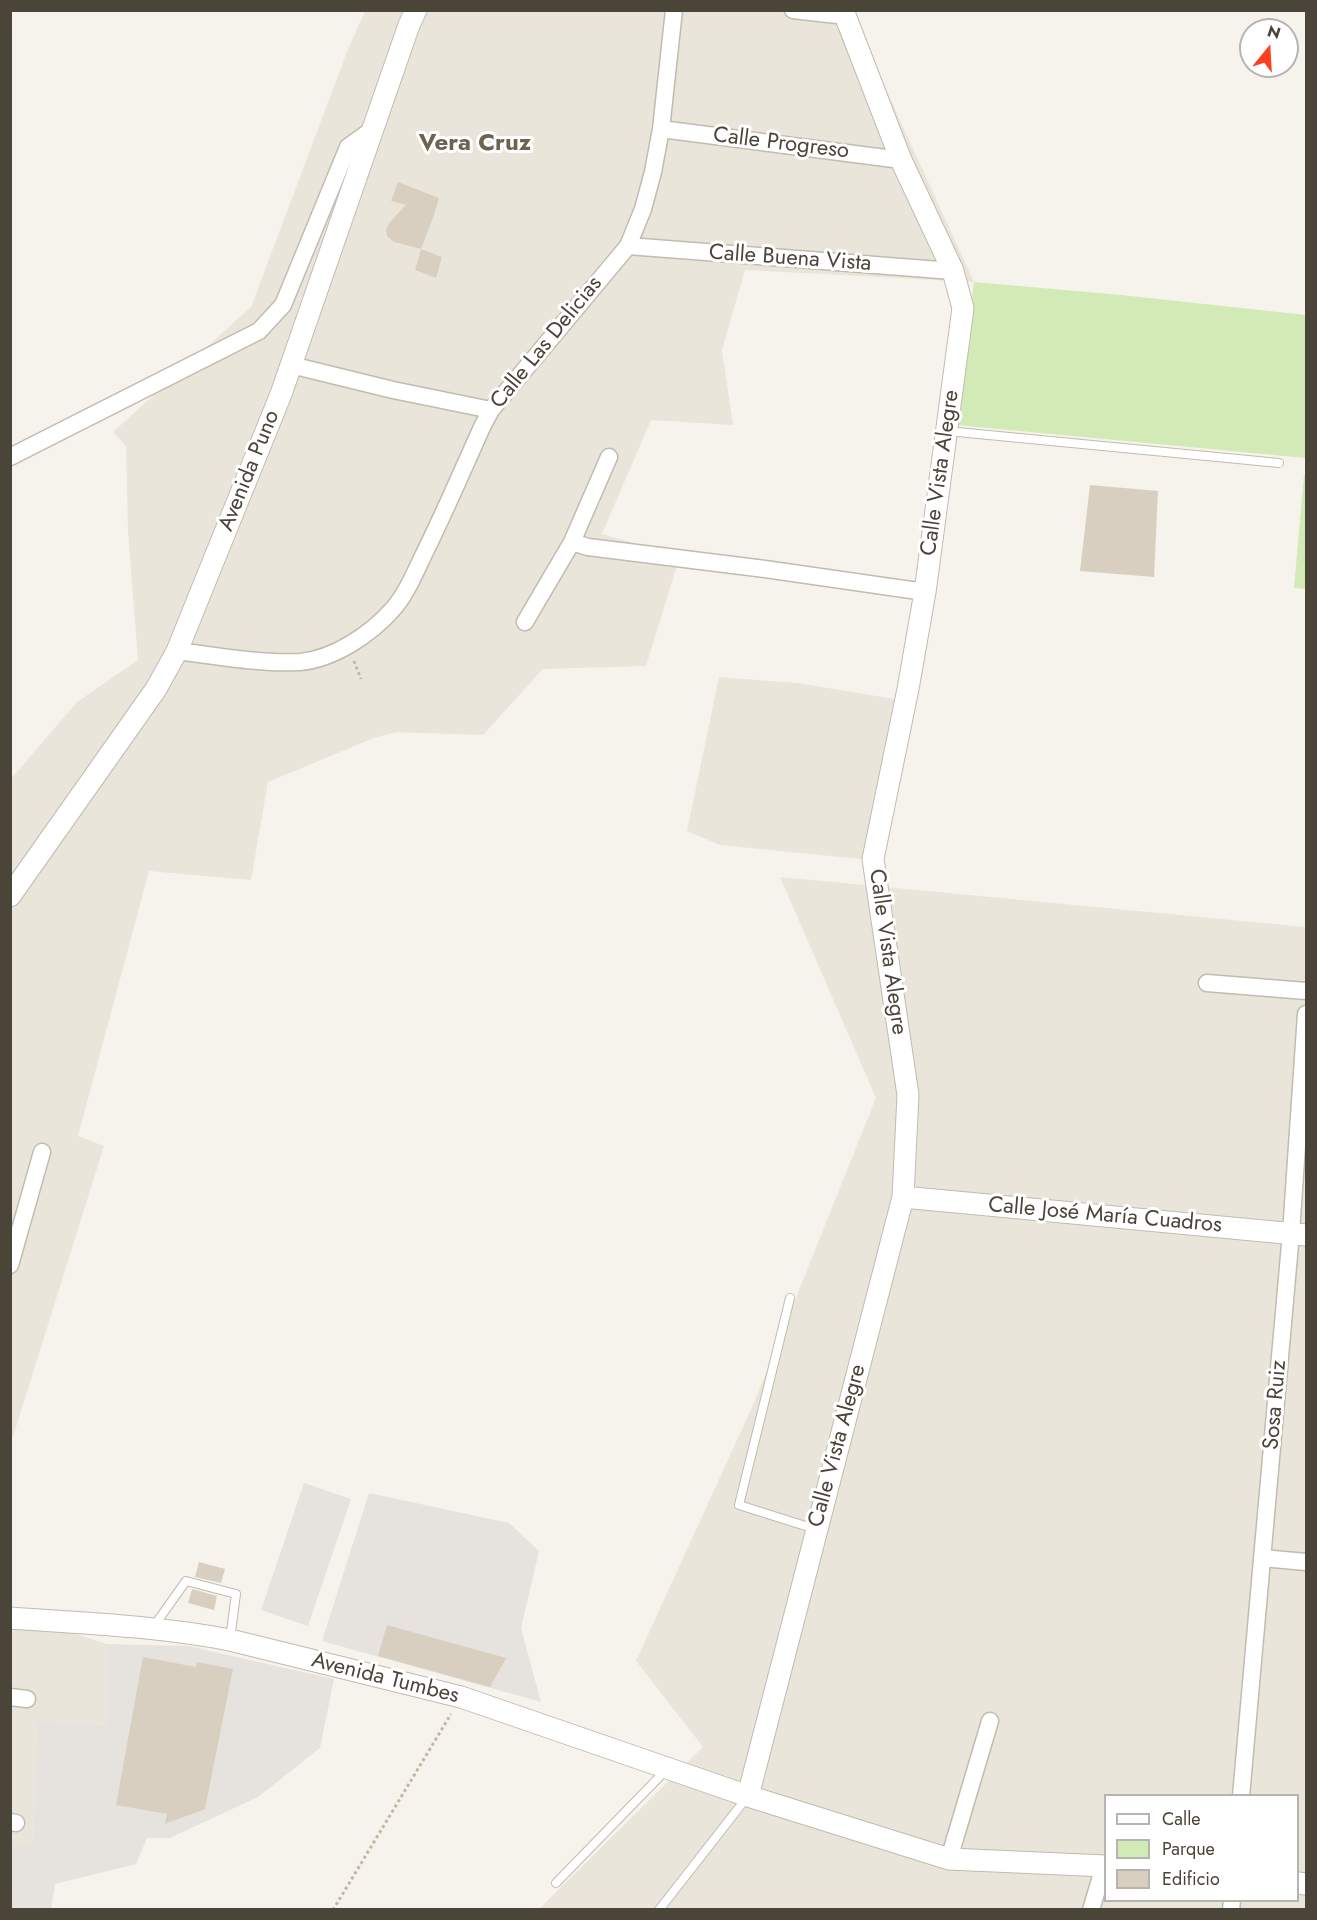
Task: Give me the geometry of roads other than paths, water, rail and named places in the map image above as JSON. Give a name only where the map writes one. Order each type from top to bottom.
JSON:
[{"type":"street","name":"Avenida Puno","points":[[10,896],[156,689],[177,651],[291,365],[416,10]]},
{"type":"street","name":"Calle Las Delicias","points":[[177,651],[301,662],[324,656],[348,645],[369,631],[393,609],[408,587],[491,410],[628,246],[643,209],[653,172],[661,129],[675,10]]},
{"type":"street","points":[[793,10],[844,13]]},
{"type":"street","name":"Calle Vista Alegre","points":[[748,1796],[903,1197],[908,1095],[873,860],[925,592],[963,308],[953,271],[902,160],[844,13]]},
{"type":"street","points":[[10,457],[259,331],[283,304],[348,147],[373,129]]},
{"type":"street","name":"Calle Progreso","points":[[661,129],[902,160]]},
{"type":"street","name":"Calle Buena Vista","points":[[628,246],[953,271]]},
{"type":"street","points":[[291,365],[393,390],[491,410]]},
{"type":"street","points":[[525,622],[572,542],[609,457]]},
{"type":"street","points":[[572,542],[588,547],[925,592]]},
{"type":"street","points":[[1207,983],[1306,991]]},
{"type":"street","name":"Sosa Ruiz","points":[[1241,1794],[1262,1558],[1299,1234],[1306,1014]]},
{"type":"street","points":[[10,1265],[42,1152]]},
{"type":"street","name":"Calle José María Cuadros","points":[[903,1197],[1299,1234]]},
{"type":"street","points":[[1262,1558],[1306,1562]]},
{"type":"street","name":"Avenida Tumbes","points":[[10,1618],[193,1632],[461,1697],[748,1796],[949,1859],[1104,1866]]},
{"type":"street","points":[[949,1859],[990,1721]]},
{"type":"street","points":[[1091,1910],[1104,1869]]},
{"type":"lane","points":[[946,431],[1279,463]]},
{"type":"lane","points":[[790,1298],[739,1505],[817,1529]]},
{"type":"lane","points":[[153,1628],[186,1581],[236,1594],[230,1640]]},
{"type":"lane","points":[[556,1883],[668,1768]]},
{"type":"lane","points":[[659,1910],[748,1796]]},
{"type":"district","name":"Vera Cruz","points":[[475,144]]}]
